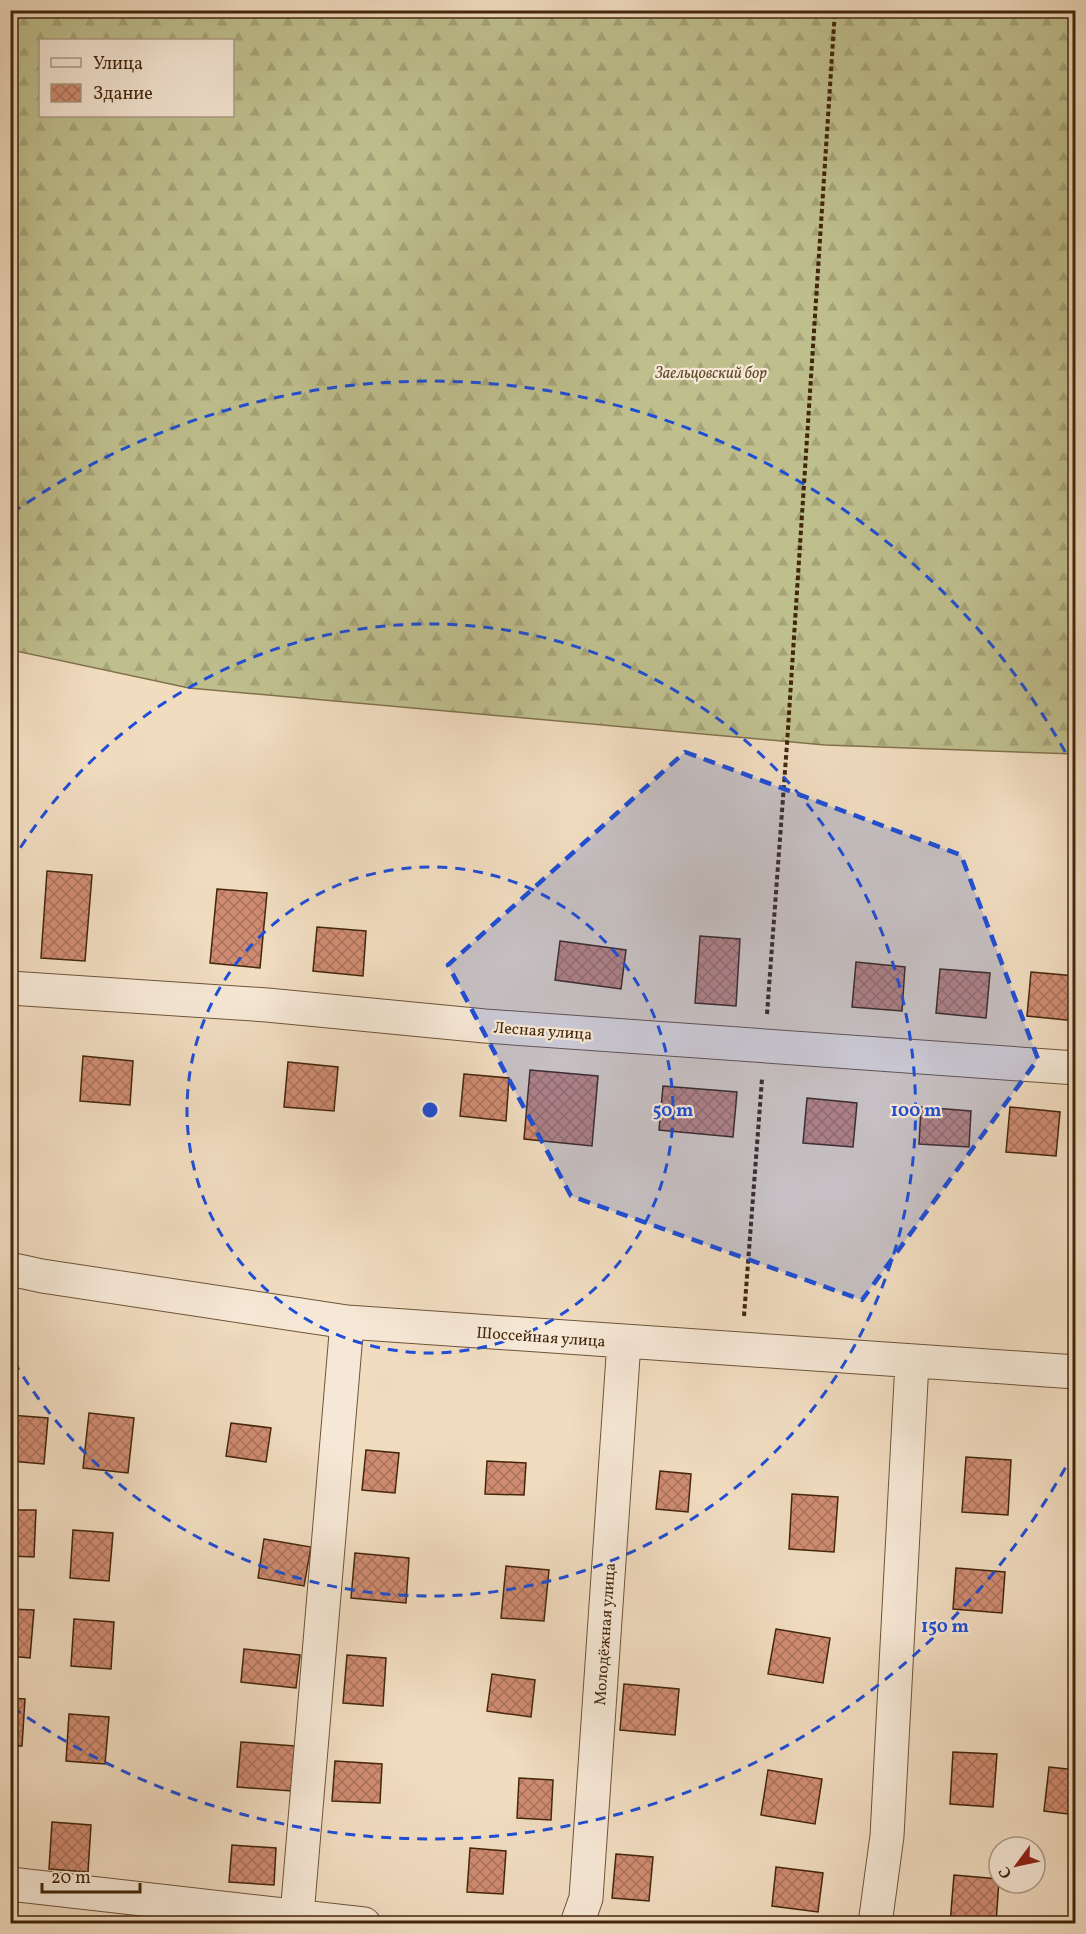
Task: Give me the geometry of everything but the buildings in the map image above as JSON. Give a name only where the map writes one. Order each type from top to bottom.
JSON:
[{"type":"street","name":"Лесная улица","points":[[10,988],[267,1005],[485,1026],[1076,1068]]},
{"type":"street","name":"Шоссейная улица","points":[[10,1269],[42,1276],[346,1322],[1076,1372]]},
{"type":"street","points":[[297,1915],[346,1322]]},
{"type":"street","name":"Молодёжная улица","points":[[577,1923],[586,1898],[624,1342]]},
{"type":"street","points":[[875,1923],[887,1836],[912,1362]]},
{"type":"street","points":[[10,1884],[364,1923]]},
{"type":"path","points":[[741,1350],[787,744],[835,10]]},
{"type":"highlighted area","points":[[685,752],[961,855],[1038,1059],[862,1300],[571,1196],[448,965]]},
{"type":"green space","name":"Заельцовский бор","points":[[11,10],[1075,11],[1075,754],[825,745],[189,688],[11,650]]}]
